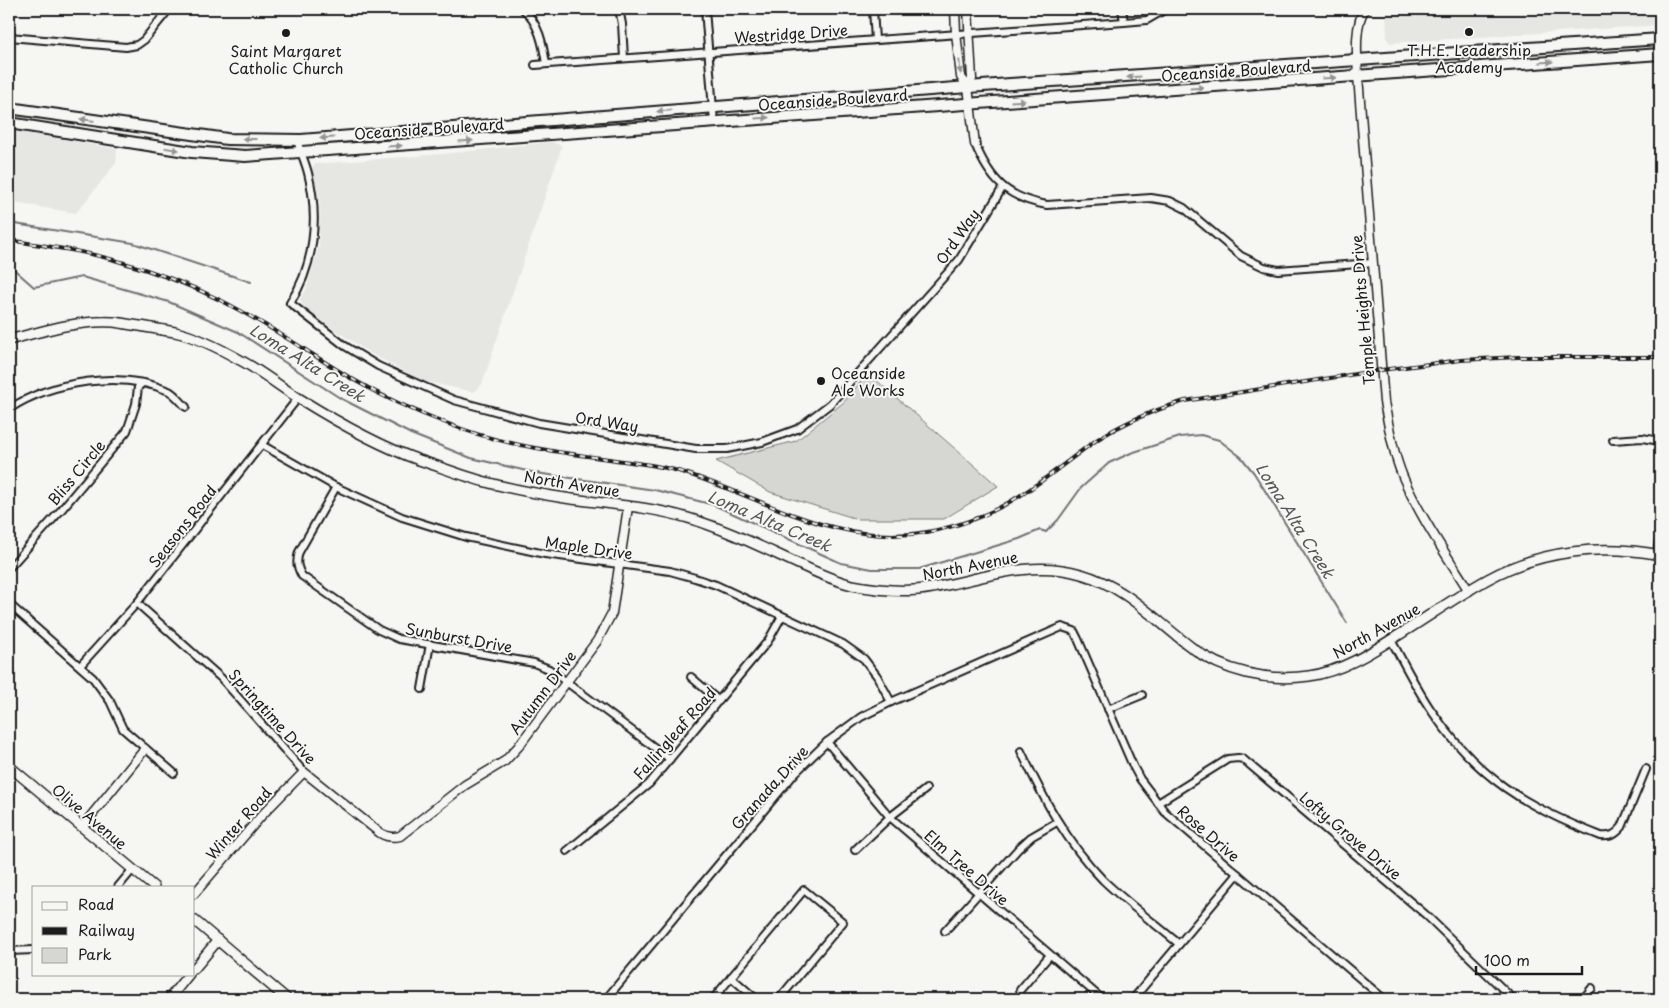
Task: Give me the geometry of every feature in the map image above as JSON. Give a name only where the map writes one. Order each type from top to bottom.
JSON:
[{"type":"main road","name":"Oceanside Boulevard","points":[[9,108],[227,139],[297,140],[968,87],[1660,39]]},
{"type":"main road","name":"Oceanside Boulevard","points":[[9,122],[192,152],[245,156],[1660,54]]},
{"type":"main road","name":"North Avenue","points":[[9,340],[73,324],[114,322],[179,333],[242,361],[298,398],[358,433],[403,453],[488,483],[560,497],[683,516],[720,528],[826,577],[868,588],[928,589],[1010,570],[1027,568],[1054,569],[1081,574],[1114,587],[1141,606],[1194,650],[1214,662],[1240,672],[1272,677],[1306,676],[1325,672],[1352,662],[1490,578],[1517,566],[1556,553],[1590,549],[1628,550],[1658,555]]},
{"type":"main road","name":"Olive Avenue","points":[[9,766],[153,886]]},
{"type":"main road","points":[[195,921],[287,999]]},
{"type":"main road","points":[[195,968],[218,940]]},
{"type":"main road","points":[[169,999],[187,976]]},
{"type":"street","points":[[9,37],[126,47],[137,45],[144,40],[169,9]]},
{"type":"street","points":[[523,9],[535,24],[542,43],[546,64]]},
{"type":"street","points":[[619,9],[624,58]]},
{"type":"street","points":[[705,9],[714,122]]},
{"type":"street","points":[[873,9],[875,40]]},
{"type":"street","points":[[955,9],[961,77],[968,87]]},
{"type":"street","points":[[968,9],[972,79],[968,87],[975,144],[983,163],[997,181],[1014,195],[1046,205],[1151,198],[1170,201],[1184,208],[1241,256],[1264,267],[1278,270],[1372,264]]},
{"type":"street","points":[[1122,9],[1124,22]]},
{"type":"street","name":"Westridge Drive","points":[[535,65],[1147,20],[1166,9]]},
{"type":"street","name":"Temple Heights Drive","points":[[1365,9],[1361,14],[1359,24],[1357,60],[1384,402],[1395,453],[1403,477],[1421,513],[1469,591]]},
{"type":"street","name":"Ord Way","points":[[297,140],[308,173],[314,212],[314,230],[311,253],[290,303],[345,346],[378,366],[454,400],[539,423],[696,449],[726,448],[762,442],[797,429],[830,404],[958,260],[1004,187]]},
{"type":"street","points":[[9,409],[51,388],[85,382],[119,380],[143,383],[171,392],[186,407]]},
{"type":"street","name":"Bliss Circle","points":[[9,568],[62,509],[127,431],[136,404],[138,387],[143,383]]},
{"type":"street","name":"Seasons Road","points":[[80,666],[137,603],[298,398]]},
{"type":"street","points":[[1613,440],[1642,438],[1660,441]]},
{"type":"street","name":"Maple Drive","points":[[262,444],[336,487],[402,517],[466,537],[545,554],[670,571],[716,585],[843,644],[864,660],[877,676],[890,702]]},
{"type":"street","name":"Sunburst Drive","points":[[336,487],[299,552],[296,562],[302,576],[379,630],[399,639],[534,663],[549,669],[670,759]]},
{"type":"street","name":"Autumn Drive","points":[[395,838],[465,785],[505,761],[518,747],[597,641],[612,613],[628,506]]},
{"type":"street","points":[[1658,555],[1660,532]]},
{"type":"street","name":"Springtime Drive","points":[[137,603],[221,678],[304,772],[380,833],[387,837],[395,838]]},
{"type":"street","points":[[9,604],[93,678],[110,701],[124,730],[174,773]]},
{"type":"street","name":"Fallingleaf Road","points":[[567,851],[649,784],[768,641],[782,616]]},
{"type":"street","name":"Granada Drive","points":[[606,999],[794,773],[827,742],[861,717],[890,702],[1062,627],[1074,631],[1078,638]]},
{"type":"street","name":"Rose Drive","points":[[1078,638],[1133,766],[1165,812],[1384,999]]},
{"type":"street","points":[[1391,640],[1430,709],[1460,748],[1489,776],[1513,794],[1540,810],[1564,822],[1601,836],[1616,835],[1622,827],[1646,769]]},
{"type":"street","points":[[422,689],[430,644]]},
{"type":"street","points":[[690,677],[719,701]]},
{"type":"street","points":[[1108,709],[1142,695]]},
{"type":"street","name":"Elm Tree Drive","points":[[827,742],[890,817],[1102,999]]},
{"type":"street","points":[[82,827],[145,749]]},
{"type":"street","points":[[1021,751],[1045,802],[1078,850],[1103,880],[1179,944]]},
{"type":"street","name":"Lofty Grove Drive","points":[[1158,803],[1228,759],[1242,759],[1426,915],[1513,999]]},
{"type":"street","name":"Winter Road","points":[[195,893],[262,815],[304,772]]},
{"type":"street","points":[[856,850],[890,817],[926,789]]},
{"type":"street","points":[[945,932],[1018,849],[1031,837],[1058,822]]},
{"type":"street","points":[[119,886],[133,870]]},
{"type":"street","points":[[1133,999],[1238,874]]},
{"type":"street","points":[[713,999],[804,890],[842,922],[779,999]]},
{"type":"street","points":[[9,951],[32,950]]},
{"type":"street","points":[[1020,990],[1050,955]]},
{"type":"street","points":[[732,977],[756,999]]},
{"type":"street","points":[[1583,999],[1592,988]]},
{"type":"shaded area","name":"T.H.E. Leadership Academy","points":[[1386,9],[1660,9],[1660,25],[1390,43],[1387,39]]},
{"type":"shaded area","points":[[9,130],[117,149],[116,163],[76,213],[9,202]]},
{"type":"shaded area","points":[[552,142],[562,146],[482,384],[474,392],[423,381],[370,353],[310,313],[302,304],[300,299],[306,290],[319,246],[320,207],[312,169],[315,164],[442,154]]},
{"type":"green space","points":[[868,373],[998,486],[944,519],[857,519],[770,492],[716,461],[796,441],[844,402]]},
{"type":"waterway","points":[[9,223],[133,243],[251,282]]},
{"type":"waterway","name":"Loma Alta Creek","points":[[9,265],[34,287],[82,277],[169,302],[238,332],[340,398],[411,434],[471,458],[536,473],[655,490],[714,505],[841,563],[872,569],[919,569],[1019,539],[1040,530],[1046,532],[1058,520],[1081,488],[1109,463],[1131,453],[1180,437],[1201,435],[1219,440],[1241,457],[1254,473],[1347,623]]},
{"type":"railway","points":[[9,240],[107,258],[185,284],[256,319],[376,392],[410,409],[465,430],[522,445],[667,468],[688,474],[805,519],[834,528],[864,533],[895,535],[927,532],[976,518],[999,508],[1021,495],[1108,433],[1140,417],[1185,401],[1381,370],[1461,360],[1518,357],[1660,357]]},
{"type":"place","name":"T.H.E. Leadership Academy","points":[[1469,32]]},
{"type":"place","name":"Saint Margaret Catholic Church","points":[[286,33]]},
{"type":"place","name":"Oceanside Ale Works","points":[[821,381]]}]
